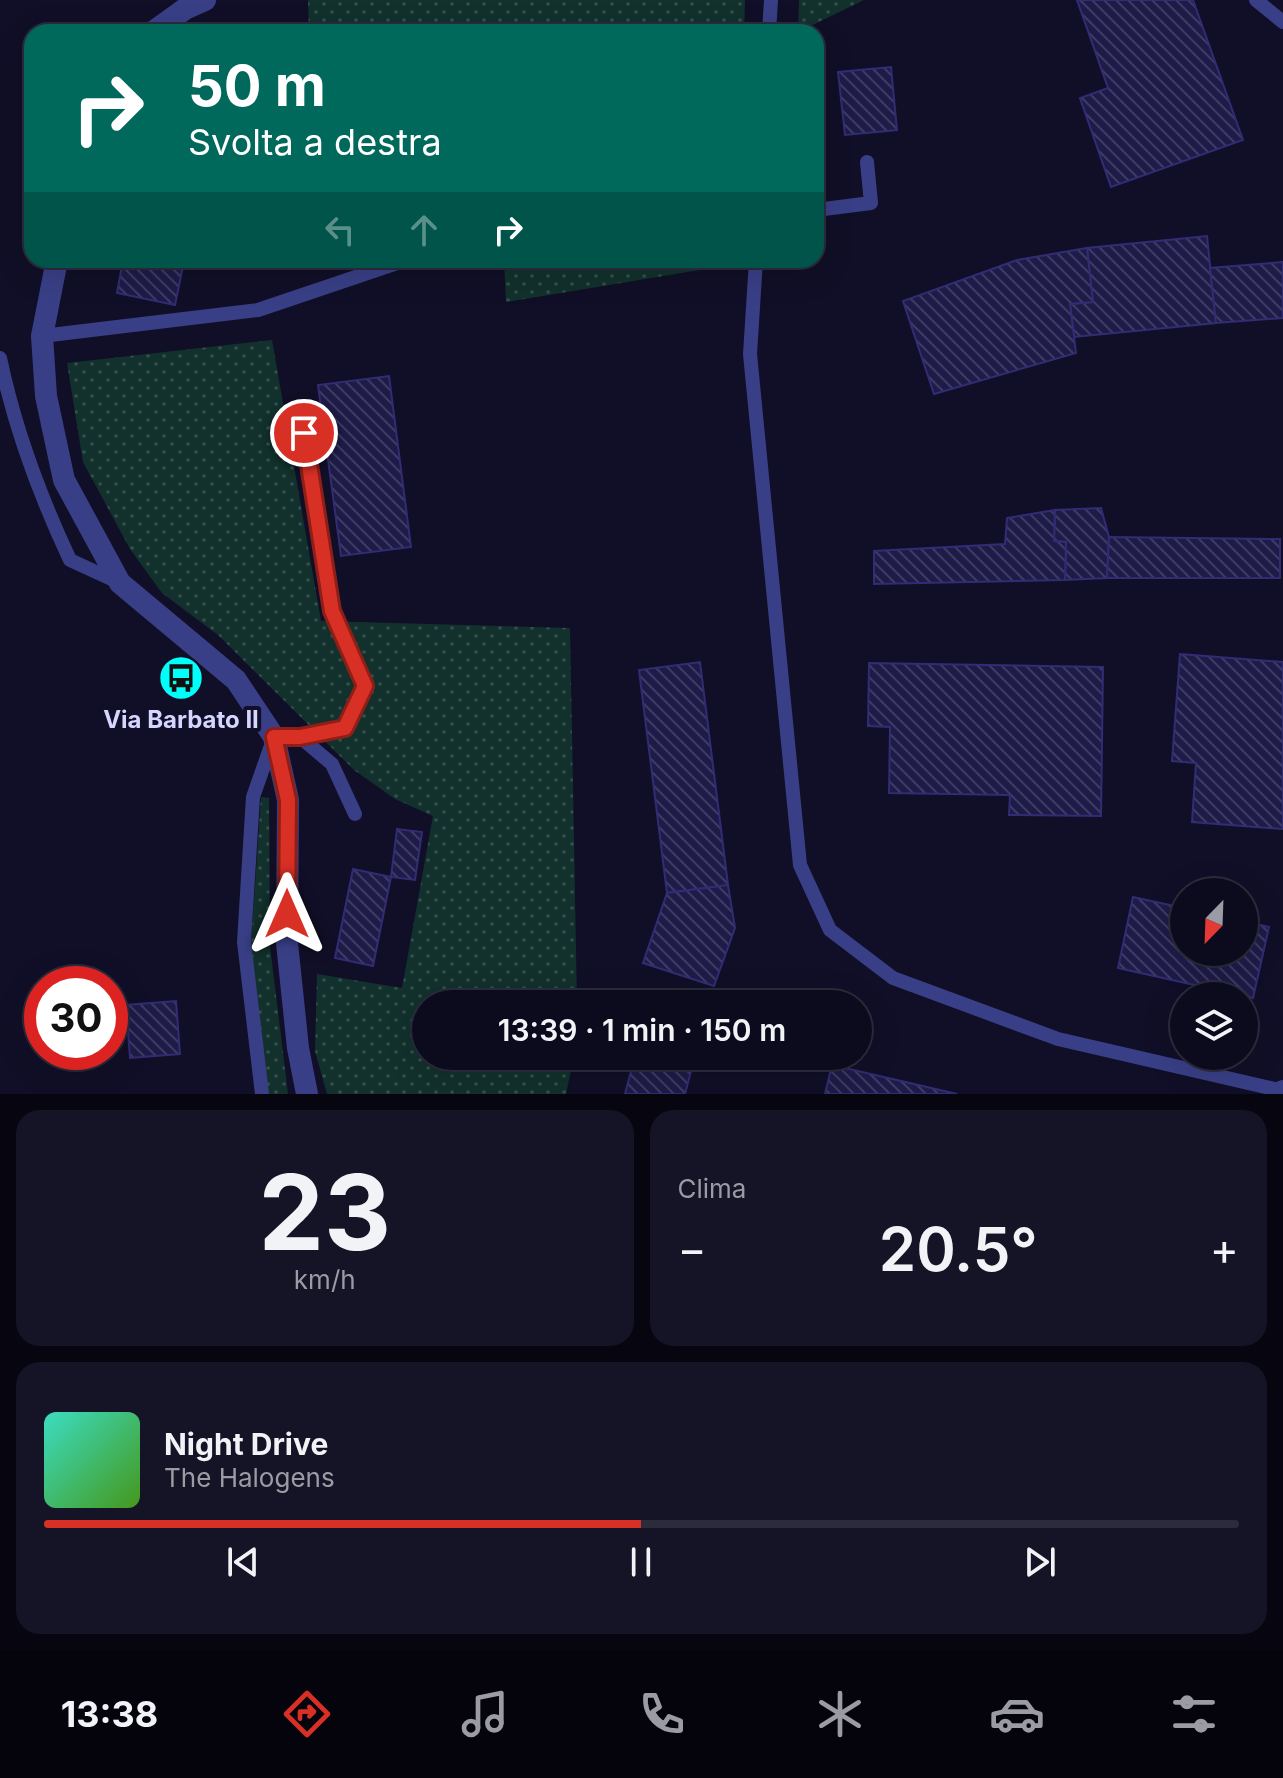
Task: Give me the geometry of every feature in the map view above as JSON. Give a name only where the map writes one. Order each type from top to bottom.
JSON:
[{"type":"street","points":[[164,24],[205,0]]},
{"type":"street","points":[[55,268],[42,336],[46,396],[64,480],[120,583],[236,680],[274,737],[288,800],[287,943],[298,1048],[307,1094]]},
{"type":"lane","points":[[770,24],[771,0]]},
{"type":"lane","points":[[1256,0],[1283,22]]},
{"type":"lane","points":[[824,209],[871,203],[867,162]]},
{"type":"lane","points":[[42,336],[258,310],[382,268]]},
{"type":"lane","points":[[755,268],[750,354],[800,865],[830,930],[893,978],[1058,1039],[1282,1093]]},
{"type":"lane","points":[[0,358],[11,410],[32,478],[70,560],[120,583]]},
{"type":"lane","points":[[262,1094],[244,942],[253,797],[274,737],[300,737],[345,728],[365,686],[332,611],[304,433]]},
{"type":"lane","points":[[300,737],[332,764],[355,814]]},
{"type":"green space","points":[[308,0],[745,0],[744,24],[309,24]]},
{"type":"green space","points":[[799,0],[864,0],[814,24],[798,24]]},
{"type":"green space","points":[[504,268],[712,268],[506,302]]},
{"type":"green space","points":[[272,340],[321,621],[570,628],[577,990],[412,990],[412,1070],[571,1070],[566,1094],[327,1094],[315,1051],[317,974],[402,988],[433,816],[395,799],[354,770],[218,635],[162,593],[130,549],[83,462],[67,363]]},
{"type":"green space","points":[[261,797],[269,798],[270,946],[288,1094],[268,1094],[251,946]]},
{"type":"building","points":[[1077,0],[1193,0],[1243,140],[1111,187],[1080,98],[1108,88]]},
{"type":"building","points":[[891,67],[897,130],[845,135],[838,72]]},
{"type":"building","points":[[1207,236],[1216,323],[1074,337],[1070,304],[1093,302],[1087,248]]},
{"type":"building","points":[[1087,248],[1093,302],[1070,304],[1076,353],[934,394],[903,301],[1017,260]]},
{"type":"building","points":[[1283,262],[1283,318],[1216,323],[1210,268]]},
{"type":"building","points":[[122,268],[183,268],[175,305],[117,293]]},
{"type":"building","points":[[389,376],[411,547],[341,556],[318,385]]},
{"type":"building","points":[[1101,508],[1109,537],[1107,578],[1065,580],[1066,542],[1054,541],[1055,510]]},
{"type":"building","points":[[1055,510],[1054,541],[1066,542],[1065,580],[874,584],[874,551],[1005,544],[1007,518]]},
{"type":"building","points":[[1109,537],[1280,539],[1280,578],[1107,578]]},
{"type":"building","points":[[1180,654],[1283,662],[1283,829],[1192,822],[1196,763],[1172,761]]},
{"type":"building","points":[[700,662],[728,885],[667,893],[639,670]]},
{"type":"building","points":[[869,663],[1103,667],[1101,816],[1009,815],[1010,795],[889,793],[890,727],[868,726]]},
{"type":"building","points":[[397,829],[422,832],[415,880],[391,877]]},
{"type":"building","points":[[353,869],[391,877],[373,966],[335,958]]},
{"type":"building","points":[[728,885],[735,928],[714,986],[643,963],[667,893]]},
{"type":"building","points":[[1133,897],[1170,905],[1170,966],[1258,966],[1258,924],[1269,927],[1257,982],[1181,982],[1118,968]]},
{"type":"building","points":[[176,1001],[180,1054],[130,1058],[128,1005]]},
{"type":"building","points":[[631,1070],[691,1070],[685,1094],[625,1094]]},
{"type":"building","points":[[831,1070],[854,1070],[957,1094],[825,1094]]},
{"type":"place","name":"Via Barbato II","points":[[181,678]]},
{"type":"route","points":[[287,914],[288,800],[274,737],[300,737],[345,728],[365,686],[332,611],[304,433]]}]
